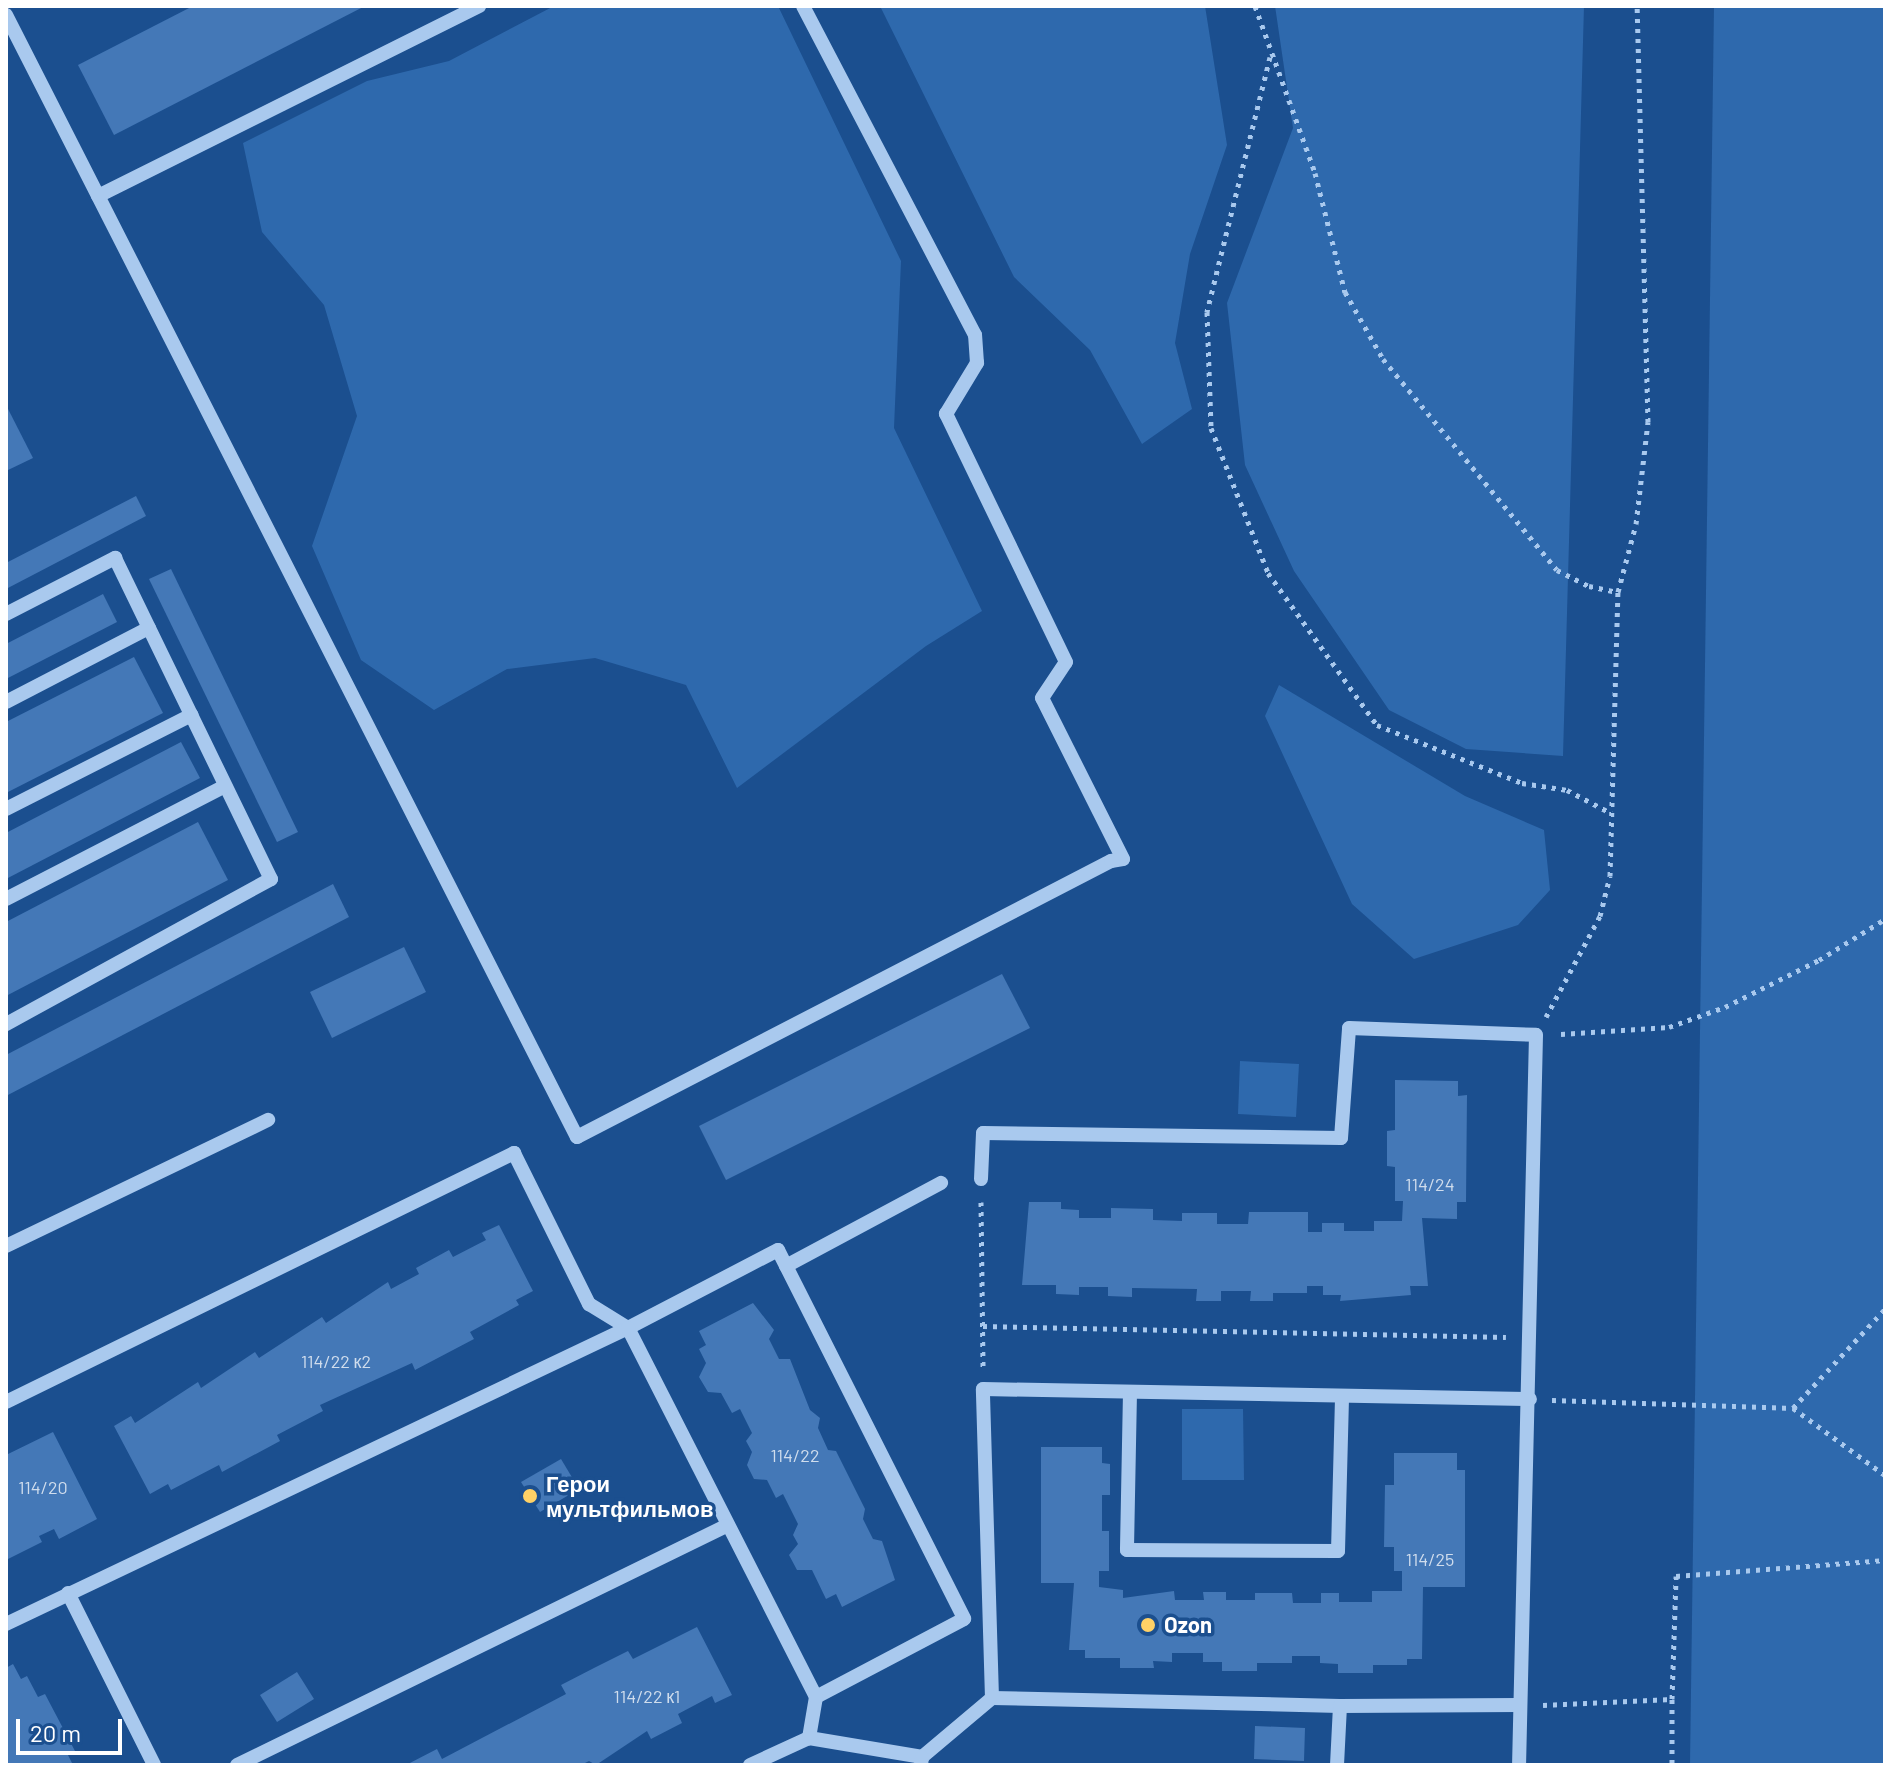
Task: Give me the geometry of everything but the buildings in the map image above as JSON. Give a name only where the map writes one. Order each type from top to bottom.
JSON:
[{"type":"street","points":[[98,196],[479,6]]},
{"type":"street","points":[[6,15],[577,1137],[1111,861],[1123,859],[1042,698],[1066,662],[946,414],[977,363],[975,335],[803,6]]},
{"type":"street","points":[[6,614],[115,558],[271,879],[6,1024]]},
{"type":"street","points":[[6,702],[149,628]]},
{"type":"street","points":[[6,809],[191,715]]},
{"type":"street","points":[[6,899],[225,786]]},
{"type":"street","points":[[981,1179],[983,1133],[1341,1138],[1349,1028],[1536,1035],[1530,1399],[1519,1765]]},
{"type":"street","points":[[6,1246],[268,1120]]},
{"type":"street","points":[[6,1402],[514,1153],[589,1304],[628,1328],[726,1526],[816,1697],[809,1738]]},
{"type":"street","points":[[786,1266],[941,1183]]},
{"type":"street","points":[[6,1624],[628,1328],[778,1250],[964,1619]]},
{"type":"street","points":[[992,1698],[983,1389],[1530,1399]]},
{"type":"street","points":[[1130,1392],[1127,1550],[1338,1551],[1342,1396]]},
{"type":"street","points":[[237,1765],[726,1526]]},
{"type":"street","points":[[68,1593],[154,1765]]},
{"type":"street","points":[[816,1697],[964,1619],[989,1618]]},
{"type":"street","points":[[750,1765],[809,1738],[922,1761],[992,1698],[1340,1706],[1519,1705]]},
{"type":"street","points":[[1337,1765],[1340,1706]]},
{"type":"path","points":[[1255,6],[1270,57],[1315,173],[1326,235],[1345,292],[1383,359],[1557,570],[1589,586],[1618,592]]},
{"type":"path","points":[[1536,1035],[1600,916],[1610,876],[1618,592],[1636,524],[1648,422],[1637,6]]},
{"type":"path","points":[[1270,57],[1207,312],[1211,428],[1268,573],[1377,725],[1522,783],[1567,790],[1611,813]]},
{"type":"path","points":[[1536,1035],[1669,1027],[1792,974],[1885,919]]},
{"type":"path","points":[[981,1179],[983,1389]]},
{"type":"path","points":[[1793,1408],[1885,1309]]},
{"type":"path","points":[[983,1326],[1531,1337]]},
{"type":"path","points":[[1530,1399],[1793,1408],[1885,1475]]},
{"type":"path","points":[[1672,1765],[1676,1576],[1885,1560]]},
{"type":"path","points":[[1519,1705],[1672,1699]]},
{"type":"shaded area","points":[[554,6],[778,6],[901,261],[894,428],[982,611],[926,646],[737,788],[686,685],[595,658],[507,669],[434,710],[361,660],[312,546],[357,416],[324,305],[262,232],[243,143],[367,81],[449,61]]},
{"type":"shaded area","points":[[880,6],[1205,6],[1227,145],[1190,254],[1175,343],[1192,409],[1142,444],[1090,350],[1014,277]]},
{"type":"shaded area","points":[[1275,6],[1584,6],[1563,756],[1466,749],[1389,710],[1294,571],[1245,465],[1227,303],[1293,128]]},
{"type":"shaded area","points":[[1714,6],[1885,6],[1885,1765],[1690,1765]]},
{"type":"shaded area","points":[[1279,685],[1465,796],[1544,830],[1550,890],[1518,925],[1414,959],[1352,904],[1265,716]]},
{"type":"shaded area","points":[[1240,1061],[1299,1064],[1296,1117],[1238,1114]]},
{"type":"shaded area","points":[[1182,1409],[1243,1409],[1244,1480],[1182,1480]]},
{"type":"place","name":"Герои мультфильмов","points":[[530,1496]]},
{"type":"place","name":"Ozon","points":[[1148,1625]]}]
